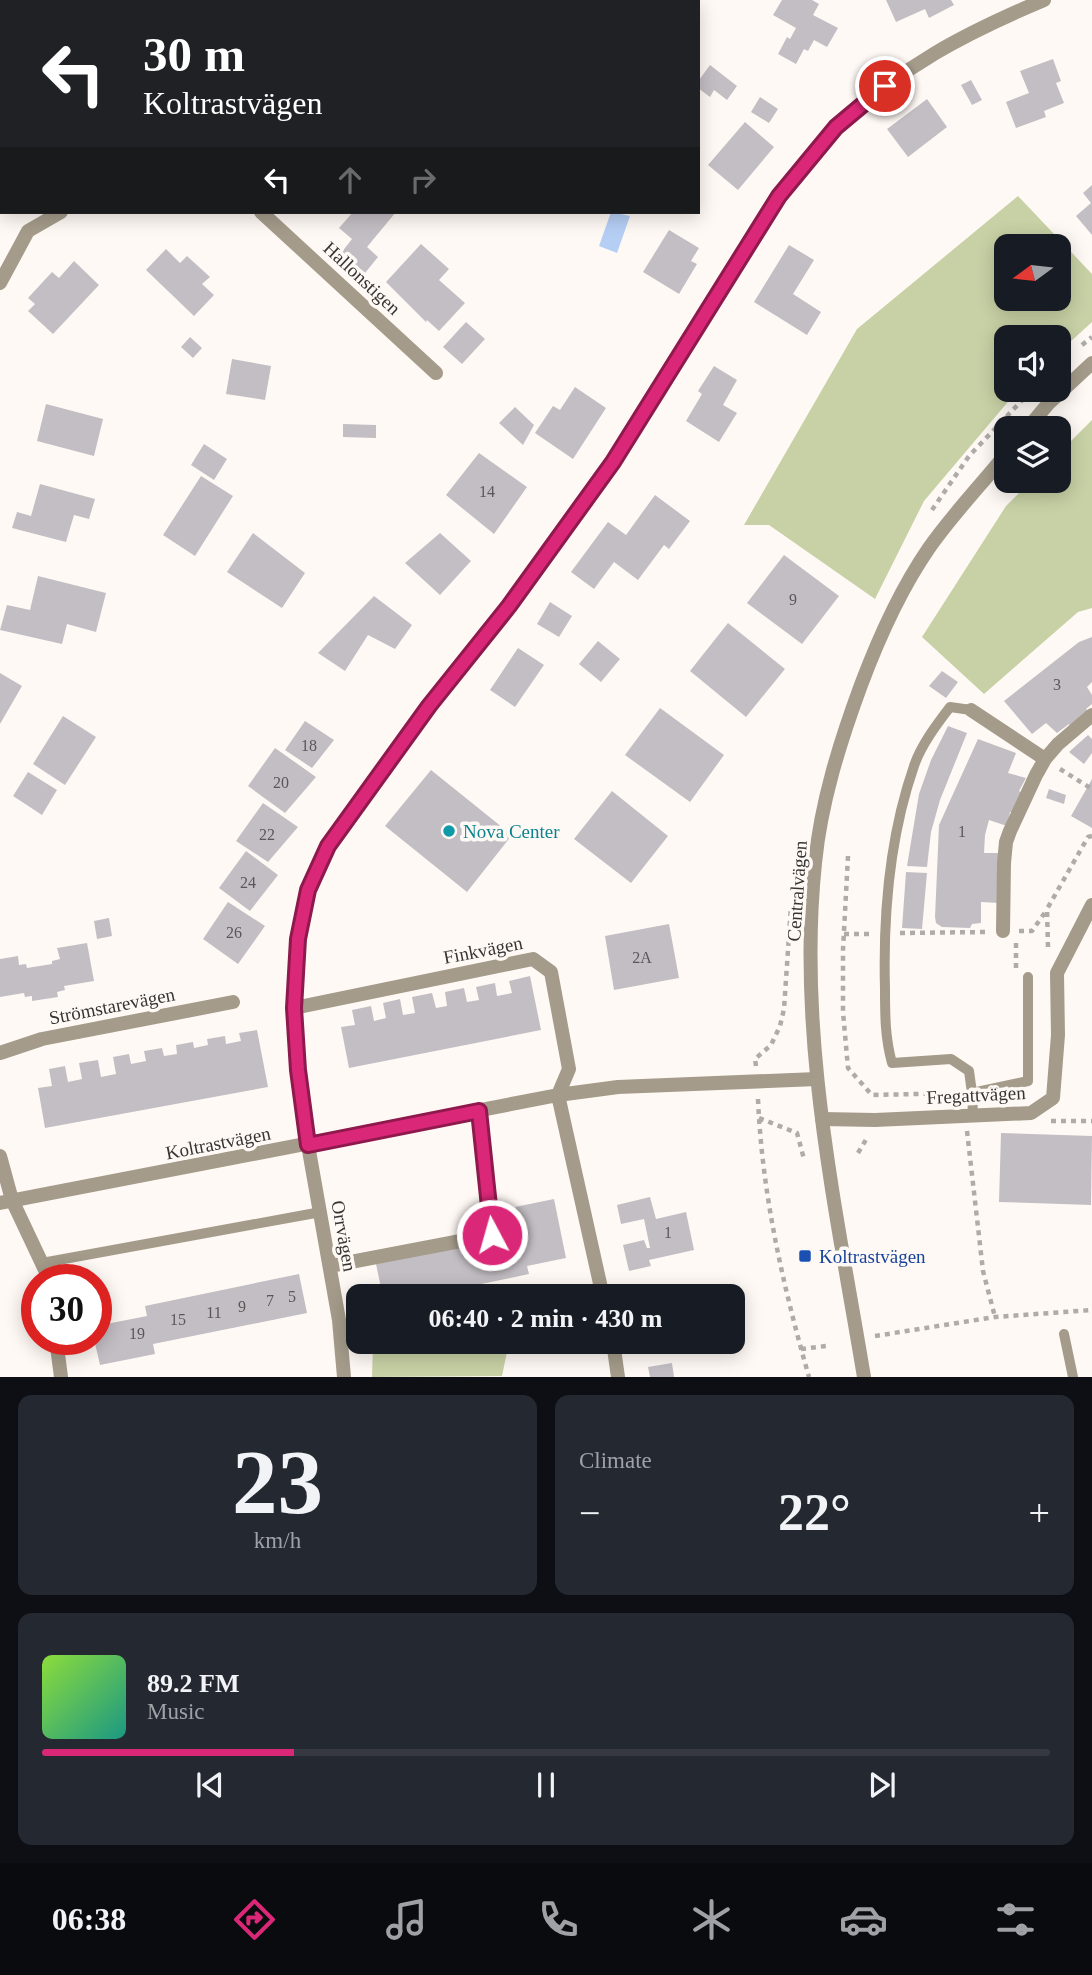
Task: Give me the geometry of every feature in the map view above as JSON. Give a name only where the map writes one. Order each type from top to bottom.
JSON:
[{"type":"street","name":"Orrvägen","points":[[344,1377],[339,1320],[308,1145],[298,1070],[294,1008],[300,926],[308,890],[328,846],[429,706],[509,606],[613,462],[779,196],[836,127],[902,72],[938,49],[1044,0]]},
{"type":"street","points":[[0,283],[28,231],[58,214]]},
{"type":"street","name":"Hallonstigen","points":[[263,214],[436,373]]},
{"type":"street","points":[[1038,416],[1092,363]]},
{"type":"street","name":"Centralvägen","points":[[863,1377],[817,1079],[811,995],[815,862],[840,741],[881,632],[929,548],[994,469]]},
{"type":"street","points":[[971,710],[1045,759]]},
{"type":"street","points":[[1003,931],[1006,842],[1045,759],[1092,715]]},
{"type":"street","name":"Fregattvägen","points":[[822,1119],[969,1119],[1031,1113],[1053,1098],[1058,1035],[1057,973],[1092,905]]},
{"type":"street","name":"Finkvägen","points":[[294,1008],[533,959],[551,972],[569,1069],[558,1095]]},
{"type":"street","name":"Strömstarevägen","points":[[0,1053],[43,1039],[233,1002]]},
{"type":"street","name":"Koltrastvägen","points":[[6,1202],[558,1095],[618,1087],[817,1079]]},
{"type":"street","points":[[558,1095],[600,1284]]},
{"type":"street","points":[[330,1266],[492,1235],[479,1111]]},
{"type":"street","points":[[0,1156],[6,1202],[42,1263]]},
{"type":"street","points":[[615,1354],[618,1377]]},
{"type":"street","points":[[58,1355],[61,1377]]},
{"type":"lane","points":[[969,1119],[972,1093],[970,1071],[951,1059],[892,1063],[886,1042],[885,933],[897,822],[915,763],[950,707],[971,710]]},
{"type":"lane","points":[[972,1093],[1028,1081],[1028,977]]},
{"type":"lane","points":[[42,1263],[321,1212]]},
{"type":"lane","points":[[1065,1334],[1073,1377]]},
{"type":"path","points":[[1074,778],[1090,788]]},
{"type":"path","points":[[1028,977],[1016,968],[1016,931],[1032,931],[1047,909]]},
{"type":"path","points":[[844,934],[1003,931]]},
{"type":"path","points":[[759,1118],[797,1133],[804,1159]]},
{"type":"path","points":[[969,1119],[983,1271],[995,1317]]},
{"type":"path","points":[[875,1336],[995,1317],[1092,1310]]},
{"type":"path","points":[[801,1349],[826,1346]]},
{"type":"green space","points":[[1018,196],[1054,234],[994,234],[994,312],[1071,312],[1071,252],[1092,274],[1092,322],[1071,341],[1071,325],[994,325],[994,402],[1008,402],[924,501],[875,599],[769,525],[744,525],[857,329]]},
{"type":"green space","points":[[1092,420],[1092,608],[1078,612],[984,694],[922,637],[1006,506],[1019,493],[1071,493],[1071,441]]},
{"type":"green space","points":[[373,1354],[507,1354],[502,1376],[372,1377]]},
{"type":"water","points":[[610,214],[630,216],[617,253],[599,246]]},
{"type":"building","points":[[782,0],[812,0],[819,4],[813,15],[838,28],[827,47],[814,40],[808,51],[804,49],[796,64],[778,54],[787,37],[790,39],[796,28],[773,15]]},
{"type":"building","points":[[886,0],[951,0],[954,5],[929,18],[925,9],[896,22]]},
{"type":"building","points":[[1053,59],[1061,81],[1056,83],[1064,103],[1044,111],[1046,117],[1016,128],[1006,102],[1029,93],[1020,71]]},
{"type":"building","points":[[710,65],[737,86],[727,100],[714,90],[710,97],[700,90],[700,79]]},
{"type":"building","points":[[971,80],[982,100],[972,105],[961,85]]},
{"type":"building","points":[[760,97],[778,109],[769,123],[751,112]]},
{"type":"building","points":[[927,99],[947,127],[908,157],[887,129]]},
{"type":"building","points":[[745,122],[774,147],[738,190],[708,165]]},
{"type":"building","points":[[1092,185],[1092,235],[1076,216],[1091,203],[1083,193]]},
{"type":"building","points":[[351,214],[394,214],[367,247],[378,257],[365,273],[341,253],[352,239],[339,228]]},
{"type":"building","points":[[669,230],[699,248],[691,261],[697,264],[679,294],[643,272]]},
{"type":"building","points":[[421,244],[449,269],[439,280],[465,303],[439,331],[427,320],[426,322],[386,282]]},
{"type":"building","points":[[789,245],[814,260],[793,294],[821,312],[807,335],[754,302]]},
{"type":"building","points":[[166,249],[180,263],[187,256],[210,277],[202,284],[214,295],[194,316],[146,270]]},
{"type":"building","points":[[74,261],[99,285],[53,334],[28,311],[35,304],[28,298],[52,272],[59,278]]},
{"type":"building","points":[[466,322],[485,339],[462,364],[443,347]]},
{"type":"building","points":[[190,337],[202,348],[193,358],[181,347]]},
{"type":"building","points":[[232,359],[271,366],[265,400],[226,394]]},
{"type":"building","points":[[714,366],[737,380],[723,405],[737,413],[719,442],[686,421],[702,394],[698,391]]},
{"type":"building","points":[[575,387],[606,408],[573,459],[535,433],[553,406],[560,410]]},
{"type":"building","points":[[46,404],[103,419],[94,456],[37,441]]},
{"type":"building","points":[[515,407],[534,425],[523,445],[499,423]]},
{"type":"building","points":[[343,424],[376,425],[376,438],[343,437]]},
{"type":"building","points":[[204,444],[227,459],[214,480],[191,465]]},
{"type":"building","points":[[479,453],[527,487],[494,534],[446,495]]},
{"type":"building","points":[[201,476],[233,496],[195,556],[163,535]]},
{"type":"building","points":[[40,484],[95,499],[89,519],[74,515],[66,542],[12,528],[17,512],[31,516]]},
{"type":"building","points":[[655,495],[690,521],[669,549],[664,545],[638,580],[614,562],[594,589],[571,572],[608,522],[626,535]]},
{"type":"building","points":[[253,533],[305,573],[282,608],[227,572]]},
{"type":"building","points":[[440,533],[471,561],[440,595],[405,563]]},
{"type":"building","points":[[784,555],[839,596],[802,644],[747,603]]},
{"type":"building","points":[[38,576],[106,593],[96,632],[67,624],[62,644],[0,630],[7,605],[30,610]]},
{"type":"building","points":[[374,596],[412,625],[395,649],[368,635],[345,671],[318,653]]},
{"type":"building","points":[[550,602],[572,616],[559,637],[537,624]]},
{"type":"building","points":[[728,623],[785,669],[746,717],[690,671]]},
{"type":"building","points":[[1092,637],[1092,682],[1087,687],[1092,695],[1092,704],[1086,709],[1090,712],[1071,729],[1069,724],[1057,733],[1046,723],[1032,734],[1004,701],[1079,642]]},
{"type":"building","points":[[598,641],[620,659],[601,682],[579,664]]},
{"type":"building","points":[[518,648],[544,665],[515,707],[490,690]]},
{"type":"building","points":[[942,671],[958,682],[946,698],[929,686]]},
{"type":"building","points":[[0,673],[22,686],[0,724]]},
{"type":"building","points":[[660,708],[724,755],[690,802],[625,755]]},
{"type":"building","points":[[63,716],[96,737],[65,785],[33,764]]},
{"type":"building","points":[[305,721],[334,740],[312,768],[285,750]]},
{"type":"building","points":[[948,726],[967,733],[940,800],[931,832],[927,867],[907,866],[919,794],[931,760]]},
{"type":"building","points":[[1088,735],[1092,739],[1092,753],[1084,764],[1069,752]]},
{"type":"building","points":[[978,739],[1016,753],[1008,773],[1026,778],[1019,791],[1022,793],[1015,812],[1010,812],[1007,826],[989,820],[985,835],[984,853],[1000,853],[999,903],[981,902],[981,923],[972,924],[970,928],[942,927],[936,923],[935,917],[939,825]]},
{"type":"building","points":[[275,748],[316,777],[285,813],[248,786]]},
{"type":"building","name":"Nova Center","points":[[431,770],[512,835],[467,892],[385,826]]},
{"type":"building","points":[[28,772],[57,790],[42,815],[13,796]]},
{"type":"building","points":[[1092,779],[1092,828],[1071,816]]},
{"type":"building","points":[[1049,789],[1066,795],[1064,804],[1046,798]]},
{"type":"building","points":[[612,791],[668,836],[631,883],[574,839]]},
{"type":"building","points":[[263,803],[298,827],[268,862],[236,841]]},
{"type":"building","points":[[246,851],[278,875],[250,911],[219,888]]},
{"type":"building","points":[[906,872],[927,873],[922,929],[902,928]]},
{"type":"building","points":[[228,902],[265,926],[238,964],[203,939]]},
{"type":"building","points":[[109,918],[112,936],[97,939],[94,921]]},
{"type":"building","points":[[669,924],[679,978],[614,990],[605,936]]},
{"type":"building","points":[[87,943],[94,981],[64,986],[65,990],[57,992],[58,997],[32,1001],[32,996],[25,997],[24,993],[0,997],[0,959],[18,956],[19,965],[26,964],[27,968],[52,964],[52,961],[60,959],[57,948]]},
{"type":"building","points":[[530,976],[541,1030],[349,1068],[341,1027],[355,1025],[352,1010],[371,1006],[374,1021],[386,1018],[383,1003],[400,999],[403,1015],[415,1013],[412,997],[432,993],[436,1008],[447,1006],[445,992],[464,988],[467,1002],[479,1000],[476,987],[495,983],[497,996],[512,993],[509,981]]},
{"type":"building","points":[[257,1030],[268,1087],[45,1128],[38,1088],[52,1086],[49,1069],[65,1066],[68,1082],[82,1079],[79,1063],[98,1060],[101,1077],[116,1074],[113,1057],[129,1054],[131,1064],[146,1061],[144,1051],[162,1048],[164,1056],[177,1054],[176,1045],[193,1042],[194,1048],[208,1045],[207,1039],[225,1036],[226,1044],[241,1041],[239,1033]]},
{"type":"building","points":[[1001,1133],[1092,1136],[1091,1205],[999,1202]]},
{"type":"building","points":[[650,1197],[656,1219],[686,1212],[694,1250],[649,1260],[651,1266],[629,1271],[623,1245],[644,1240],[647,1248],[650,1248],[644,1219],[621,1224],[617,1205]]},
{"type":"building","points":[[554,1199],[566,1258],[527,1266],[529,1274],[482,1284],[380,1284],[376,1264],[520,1234],[515,1207]]},
{"type":"building","points":[[299,1274],[307,1313],[153,1344],[155,1354],[100,1365],[98,1355],[112,1355],[112,1323],[147,1316],[145,1306]]},
{"type":"building","points":[[672,1363],[674,1377],[650,1377],[648,1367]]},
{"type":"place","name":"Nova Center","points":[[449,831]]},
{"type":"place","name":"Koltrastvägen","points":[[805,1256]]},
{"type":"route","points":[[492,1235],[479,1111],[308,1145],[298,1070],[294,1008],[298,939],[308,890],[328,846],[429,706],[509,606],[613,462],[779,196],[836,127],[885,86]]}]
